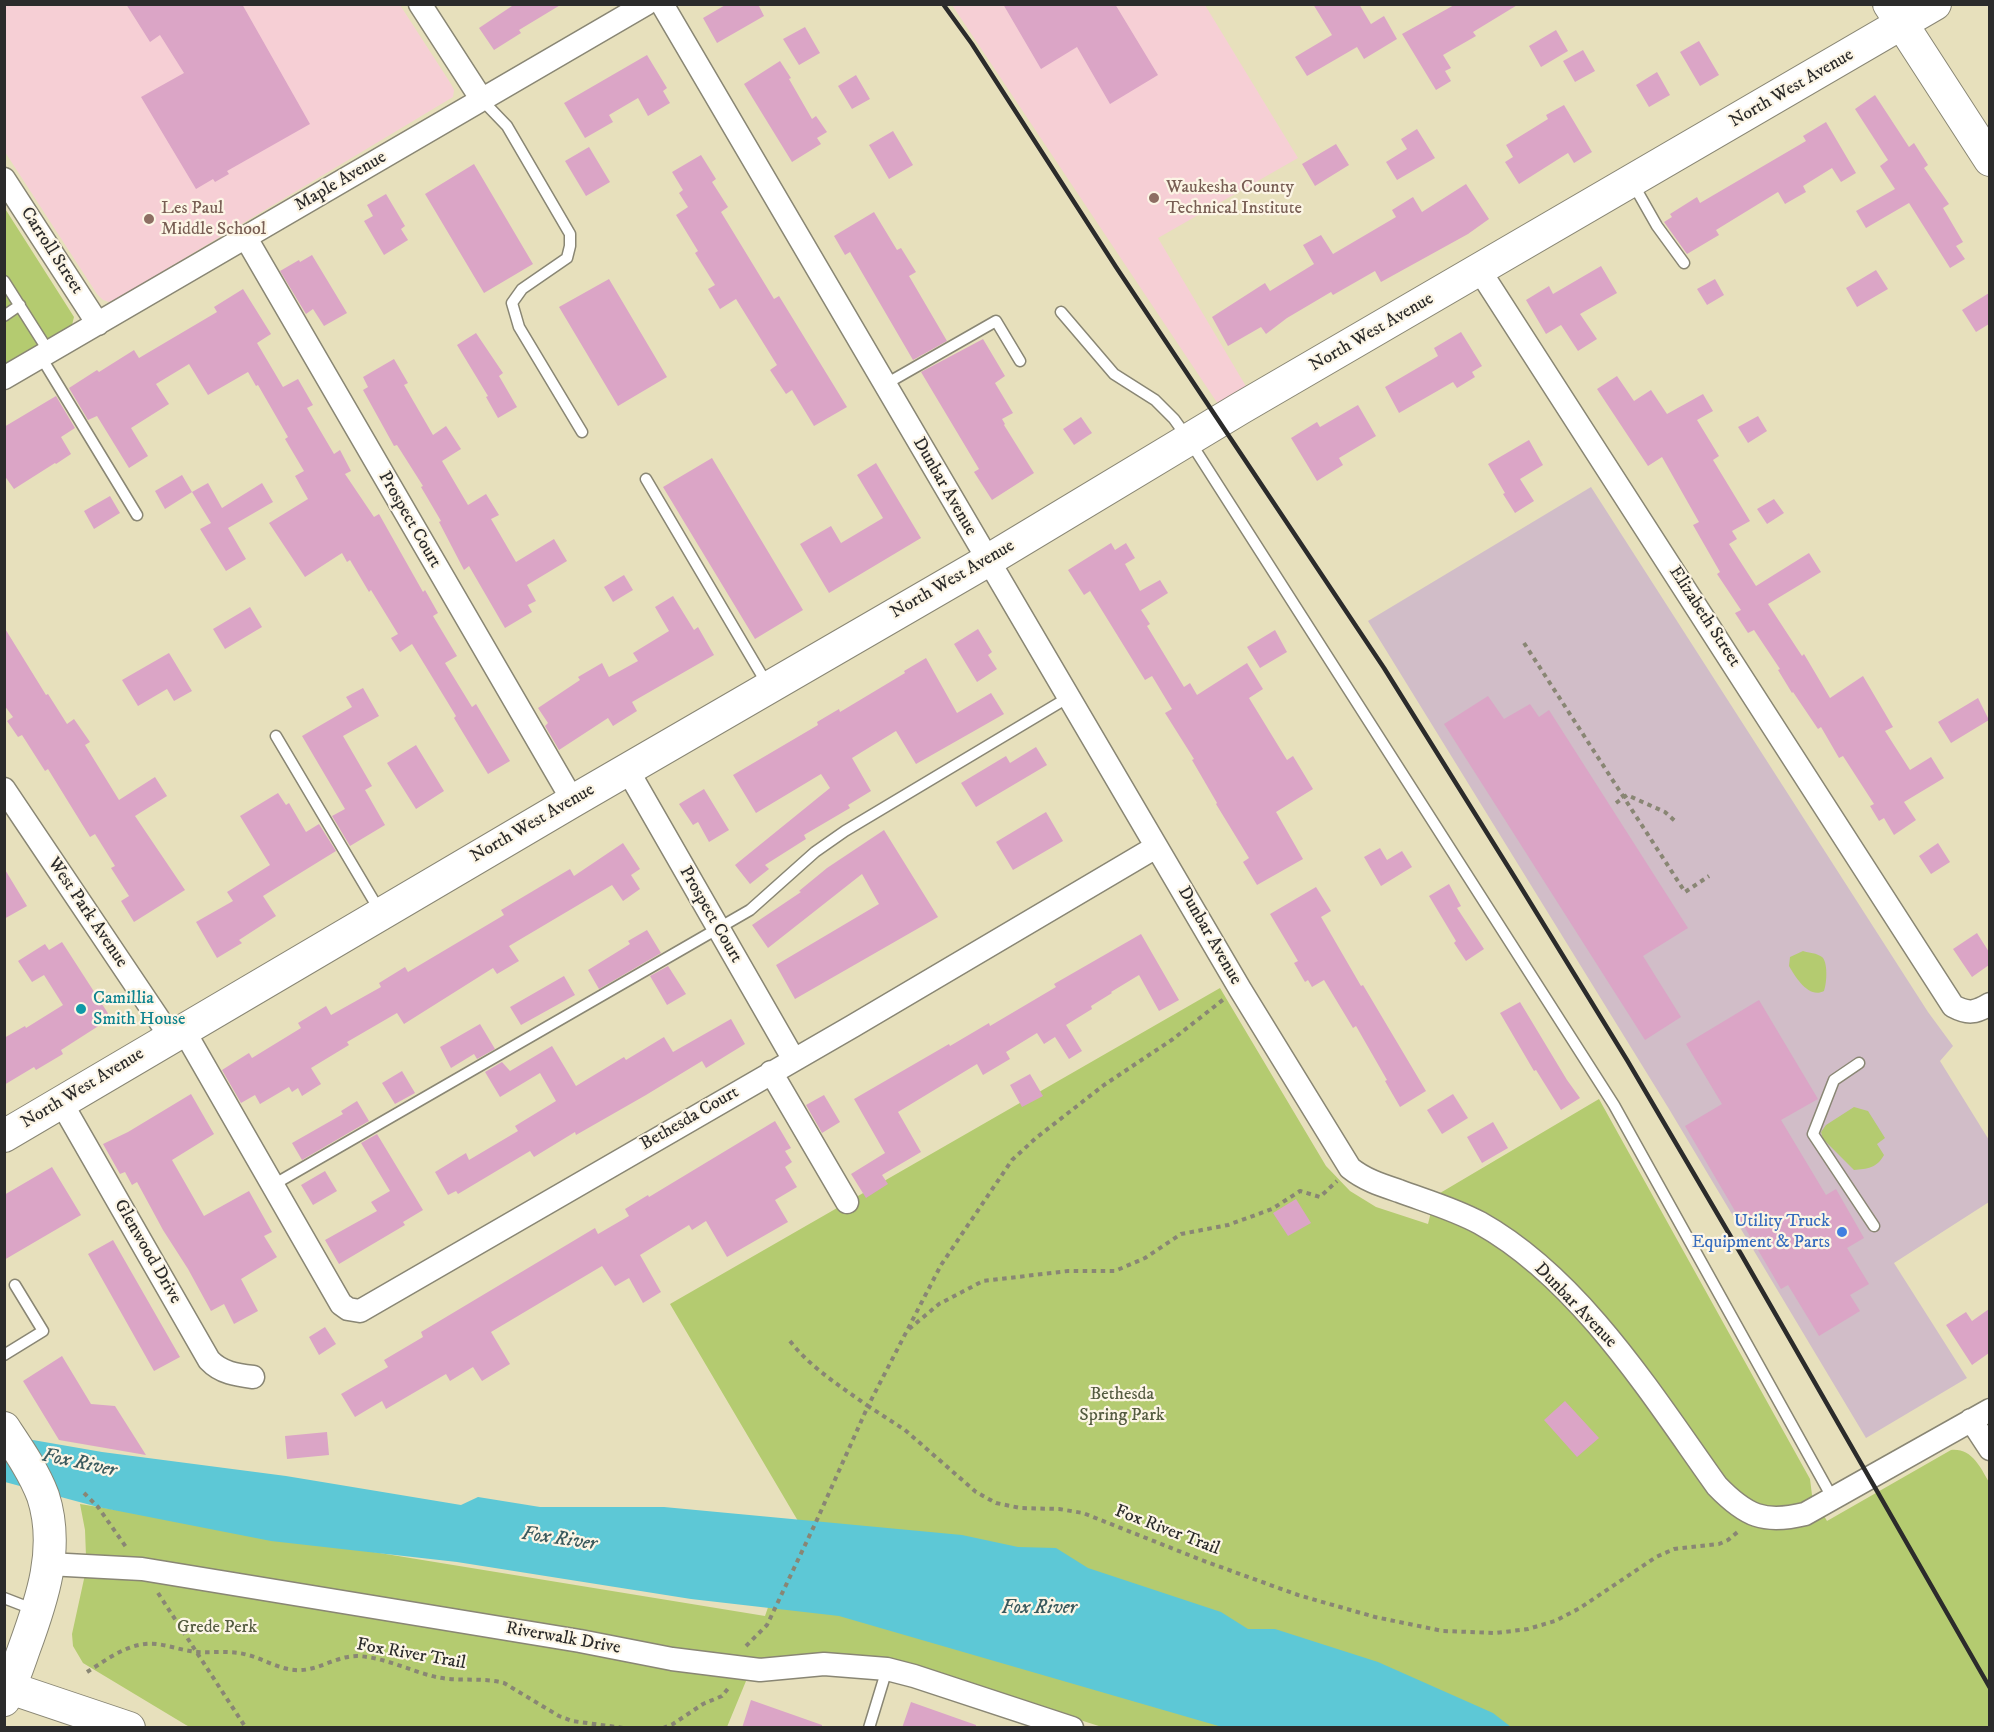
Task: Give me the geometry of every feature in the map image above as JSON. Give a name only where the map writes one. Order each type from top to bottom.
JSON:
[{"type":"street","points":[[420,4],[482,100]]},
{"type":"street","name":"Maple Avenue","points":[[4,378],[646,4]]},
{"type":"street","name":"Dunbar Avenue","points":[[662,4],[1156,847],[1350,1168],[1362,1178],[1446,1208],[1480,1223],[1527,1256],[1561,1286],[1598,1325],[1637,1374],[1717,1486],[1732,1502],[1748,1512],[1768,1518],[1784,1519],[1805,1514],[1980,1415]]},
{"type":"street","name":"North West Avenue","points":[[4,1136],[381,913],[987,561],[1188,440],[1632,182],[1896,14],[1935,4]]},
{"type":"street","points":[[1896,14],[1989,160]]},
{"type":"street","name":"Carroll Street","points":[[4,179],[98,324]]},
{"type":"street","name":"Prospect Court","points":[[246,238],[573,801]]},
{"type":"street","name":"Elizabeth Street","points":[[1480,271],[1953,1006],[1963,1012],[1971,1012],[1989,1004]]},
{"type":"street","name":"Prospect Court","points":[[627,770],[794,1060]]},
{"type":"street","name":"West Park Avenue","points":[[4,789],[177,1033],[273,1185]]},
{"type":"street","name":"Bethesda Court","points":[[273,1185],[341,1304],[348,1309],[360,1311],[1156,847]]},
{"type":"street","points":[[771,1072],[847,1202]]},
{"type":"street","name":"Glenwood Drive","points":[[61,1102],[209,1360],[222,1370],[253,1377]]},
{"type":"street","points":[[1980,1415],[1989,1449]]},
{"type":"street","points":[[4,1428],[27,1464],[43,1496],[50,1529],[48,1564],[38,1610],[6,1692],[129,1728]]},
{"type":"street","name":"Riverwalk Drive","points":[[48,1564],[142,1569],[580,1641],[672,1659],[760,1670],[824,1664],[887,1669],[1072,1728]]},
{"type":"lane","points":[[482,100],[507,126],[570,234],[567,258],[522,289],[512,303],[519,327],[582,432]]},
{"type":"lane","points":[[1632,182],[1657,226],[1684,263]]},
{"type":"lane","points":[[4,281],[20,305],[45,354],[137,515]]},
{"type":"lane","points":[[4,316],[20,305]]},
{"type":"lane","points":[[1061,312],[1114,374],[1155,400],[1174,419],[1188,440],[1614,1105],[1833,1499]]},
{"type":"lane","points":[[884,385],[996,321],[1020,361]]},
{"type":"lane","points":[[646,479],[769,687]]},
{"type":"lane","points":[[273,1185],[750,910],[815,852],[845,831],[1068,697]]},
{"type":"lane","points":[[276,736],[381,913]]},
{"type":"lane","points":[[1859,1063],[1833,1080],[1813,1134],[1874,1226]]},
{"type":"lane","points":[[4,1355],[43,1331],[15,1285]]},
{"type":"lane","points":[[4,1598],[38,1610]]},
{"type":"lane","points":[[869,1728],[887,1669]]},
{"type":"path","points":[[1524,643],[1685,892],[1709,876]]},
{"type":"path","points":[[1616,802],[1627,795],[1665,812],[1675,821]]},
{"type":"path","points":[[742,1651],[767,1624],[868,1406],[941,1265],[1012,1160],[1036,1138],[1104,1085],[1173,1039],[1213,1006],[1240,989]]},
{"type":"path","points":[[906,1331],[939,1304],[983,1281],[1068,1271],[1115,1271],[1145,1258],[1181,1234],[1228,1225],[1272,1209],[1300,1191],[1320,1197],[1350,1168]]},
{"type":"path","name":"Fox River Trail","points":[[790,1341],[813,1366],[905,1430],[976,1492],[996,1503],[1020,1508],[1059,1509],[1083,1513],[1204,1561],[1298,1594],[1375,1617],[1443,1631],[1496,1633],[1528,1629],[1555,1621],[1580,1608],[1656,1557],[1674,1549],[1719,1544],[1728,1540],[1740,1529]]},
{"type":"path","points":[[84,1493],[98,1507],[142,1569],[246,1728]]},
{"type":"path","name":"Fox River Trail","points":[[87,1672],[114,1654],[140,1645],[154,1644],[196,1652],[241,1653],[255,1656],[283,1669],[297,1670],[309,1669],[346,1657],[370,1658],[435,1677],[495,1680],[514,1688],[559,1716],[572,1721],[624,1728]]},
{"type":"path","points":[[663,1728],[722,1696],[732,1680]]},
{"type":"shaded area","name":"Les Paul Middle School","points":[[5,5],[400,5],[451,84],[454,90],[453,97],[109,302],[97,294],[5,152]]},
{"type":"shaded area","name":"Waukesha County Technical Institute","points":[[952,5],[1205,5],[1298,158],[1158,238],[1247,388],[1218,404]]},
{"type":"shaded area","points":[[1591,487],[1928,1012],[1953,1046],[1940,1061],[1989,1140],[1989,1202],[1894,1263],[1967,1378],[1866,1438],[1669,1109],[1368,621]]},
{"type":"green space","points":[[4,207],[74,317],[72,325],[5,364]]},
{"type":"green space","points":[[1803,951],[1818,955],[1824,960],[1826,983],[1824,991],[1818,993],[1808,990],[1789,966],[1790,957]]},
{"type":"green space","name":"Bethesda Spring Park","points":[[1220,988],[1326,1166],[1350,1191],[1376,1207],[1428,1224],[1435,1196],[1599,1099],[1810,1479],[1812,1495],[1827,1521],[1951,1450],[1970,1455],[1989,1482],[1989,1727],[1102,1727],[945,1677],[750,1663],[746,1681],[727,1727],[192,1728],[83,1663],[73,1646],[72,1634],[84,1579],[86,1556],[85,1530],[80,1504],[765,1616],[798,1521],[670,1304]]},
{"type":"green space","points":[[1854,1107],[1868,1111],[1885,1138],[1877,1144],[1884,1155],[1878,1163],[1854,1170],[1823,1139],[1821,1132],[1826,1125]]},
{"type":"water","name":"Fox River","points":[[4,1435],[102,1452],[286,1476],[461,1505],[478,1497],[540,1507],[664,1507],[962,1535],[1018,1547],[1056,1548],[1088,1568],[1221,1612],[1248,1629],[1275,1629],[1378,1662],[1493,1713],[1511,1727],[1222,1727],[839,1616],[691,1599],[457,1562],[271,1541],[98,1507],[5,1482]]},
{"type":"building","points":[[126,4],[242,4],[310,124],[227,171],[229,174],[215,182],[213,179],[196,189],[141,97],[184,73],[160,35],[150,42]]},
{"type":"building","points":[[515,4],[562,4],[519,30],[521,33],[494,50],[479,28]]},
{"type":"building","points":[[727,4],[758,4],[764,16],[717,43],[703,18]]},
{"type":"building","points":[[1003,4],[1115,4],[1158,75],[1110,104],[1077,47],[1041,69]]},
{"type":"building","points":[[1313,4],[1359,4],[1371,24],[1384,16],[1397,39],[1364,59],[1357,47],[1307,76],[1295,57],[1332,35]]},
{"type":"building","points":[[1456,4],[1519,4],[1473,32],[1476,36],[1443,55],[1451,68],[1445,71],[1451,81],[1436,90],[1402,34]]},
{"type":"building","points":[[805,27],[820,53],[799,65],[783,39]]},
{"type":"building","points":[[1556,30],[1568,51],[1541,67],[1529,46]]},
{"type":"building","points":[[1699,41],[1719,75],[1700,86],[1680,52]]},
{"type":"building","points":[[1583,50],[1595,71],[1575,82],[1563,61]]},
{"type":"building","points":[[647,55],[667,88],[663,91],[670,103],[648,116],[638,98],[609,115],[613,122],[585,138],[564,103]]},
{"type":"building","points":[[780,61],[812,119],[816,116],[827,132],[817,138],[821,144],[792,162],[744,84]]},
{"type":"building","points":[[1657,72],[1670,95],[1649,107],[1636,85]]},
{"type":"building","points":[[856,75],[870,99],[852,109],[838,86]]},
{"type":"building","points":[[1875,95],[1909,147],[1914,143],[1928,165],[1924,168],[1949,204],[1943,208],[1963,242],[1956,246],[1965,259],[1950,268],[1909,203],[1866,228],[1856,211],[1895,189],[1880,166],[1888,160],[1855,109]]},
{"type":"building","points":[[1564,105],[1592,152],[1574,163],[1568,153],[1519,184],[1505,162],[1513,157],[1506,145],[1548,119],[1546,115]]},
{"type":"building","points":[[1826,122],[1856,173],[1841,182],[1832,168],[1803,186],[1806,192],[1785,204],[1778,192],[1716,230],[1719,235],[1687,254],[1664,222],[1672,217],[1670,214],[1697,197],[1700,203],[1806,141],[1803,136]]},
{"type":"building","points":[[1417,129],[1435,158],[1397,180],[1386,162],[1407,149],[1401,139]]},
{"type":"building","points":[[893,131],[913,165],[889,179],[869,145]]},
{"type":"building","points":[[1336,144],[1349,165],[1315,186],[1302,164]]},
{"type":"building","points":[[589,147],[610,182],[586,196],[565,161]]},
{"type":"building","points":[[701,155],[716,179],[712,182],[728,207],[721,212],[774,299],[779,296],[847,407],[814,426],[792,390],[786,394],[770,370],[777,365],[736,299],[720,309],[708,289],[715,285],[695,253],[698,251],[676,215],[688,207],[679,193],[683,190],[672,172]]},
{"type":"building","points":[[474,164],[533,264],[484,293],[425,194]]},
{"type":"building","points":[[1466,184],[1489,219],[1468,234],[1381,282],[1375,271],[1333,295],[1331,292],[1287,318],[1266,334],[1261,327],[1228,346],[1212,317],[1265,283],[1270,291],[1314,264],[1303,245],[1321,235],[1333,254],[1396,217],[1392,210],[1413,197],[1422,212]]},
{"type":"building","points":[[386,194],[405,226],[401,229],[408,240],[384,255],[364,221],[373,216],[367,205]]},
{"type":"building","points":[[874,212],[897,250],[901,248],[916,272],[909,276],[947,341],[913,360],[850,252],[845,255],[834,236]]},
{"type":"building","points":[[312,255],[347,313],[324,326],[313,309],[306,314],[280,271]]},
{"type":"building","points":[[1601,266],[1617,293],[1580,314],[1597,339],[1578,351],[1561,325],[1546,334],[1526,300],[1549,286],[1553,294]]},
{"type":"building","points":[[1876,270],[1888,289],[1857,307],[1846,288]]},
{"type":"building","points":[[609,279],[667,377],[618,406],[559,307]]},
{"type":"building","points":[[1715,279],[1724,295],[1707,305],[1697,289]]},
{"type":"building","points":[[243,289],[271,334],[257,343],[283,387],[298,379],[313,405],[307,408],[334,454],[340,450],[351,471],[345,474],[374,517],[379,514],[423,592],[425,590],[438,613],[433,616],[457,656],[445,663],[472,707],[476,704],[510,761],[488,774],[412,644],[400,652],[391,638],[398,634],[350,560],[347,562],[342,553],[305,577],[269,523],[308,499],[295,476],[304,471],[285,439],[288,437],[248,372],[208,395],[189,364],[156,384],[169,404],[131,428],[148,456],[129,468],[97,416],[88,420],[69,388],[134,350],[139,358],[217,312],[214,307]]},
{"type":"building","points":[[1989,293],[1989,324],[1976,332],[1962,310]]},
{"type":"building","points":[[1461,332],[1482,366],[1472,372],[1475,377],[1457,388],[1453,382],[1399,413],[1385,387],[1438,356],[1434,348]]},
{"type":"building","points":[[476,333],[503,373],[499,376],[517,407],[498,418],[486,397],[488,396],[457,345]]},
{"type":"building","points":[[983,339],[1005,376],[995,383],[1013,413],[1002,419],[1004,425],[1034,473],[992,500],[974,472],[979,469],[921,372]]},
{"type":"building","points":[[394,359],[408,383],[404,385],[433,435],[446,426],[461,449],[442,461],[468,505],[486,494],[499,515],[491,519],[516,562],[554,539],[567,561],[527,585],[536,601],[528,605],[532,612],[505,628],[469,566],[464,570],[439,522],[441,521],[421,487],[423,486],[397,445],[394,446],[363,390],[368,387],[363,377]]},
{"type":"building","points":[[1617,376],[1634,401],[1651,390],[1667,414],[1703,394],[1713,411],[1697,420],[1719,456],[1713,460],[1750,521],[1732,531],[1737,539],[1729,544],[1756,586],[1809,553],[1821,572],[1768,604],[1802,656],[1804,654],[1830,698],[1863,676],[1893,727],[1885,731],[1910,770],[1931,757],[1944,778],[1904,802],[1916,820],[1894,835],[1884,818],[1879,821],[1870,806],[1874,804],[1843,756],[1839,758],[1821,727],[1818,729],[1792,693],[1778,670],[1780,669],[1754,630],[1748,633],[1735,613],[1741,610],[1717,574],[1720,572],[1693,525],[1699,522],[1662,457],[1648,466],[1597,389]]},
{"type":"building","points":[[56,396],[75,428],[61,437],[71,454],[14,489],[4,475],[4,427]]},
{"type":"building","points":[[1358,405],[1376,436],[1339,458],[1343,465],[1317,481],[1291,438],[1317,422],[1320,427]]},
{"type":"building","points":[[1758,416],[1767,431],[1748,443],[1738,427]]},
{"type":"building","points":[[1081,417],[1092,433],[1074,445],[1063,429]]},
{"type":"building","points":[[1529,440],[1543,465],[1520,479],[1534,501],[1515,513],[1488,464]]},
{"type":"building","points":[[712,458],[803,610],[755,639],[663,487]]},
{"type":"building","points":[[876,463],[921,538],[829,593],[800,544],[831,526],[841,543],[883,518],[857,475]]},
{"type":"building","points":[[182,475],[192,492],[165,509],[155,491]]},
{"type":"building","points":[[208,483],[222,508],[262,483],[273,502],[228,528],[246,559],[226,571],[200,529],[211,523],[192,492]]},
{"type":"building","points":[[110,496],[120,513],[94,529],[84,511]]},
{"type":"building","points":[[1774,499],[1784,513],[1767,524],[1757,509]]},
{"type":"building","points":[[1111,543],[1115,550],[1126,543],[1135,558],[1125,564],[1140,591],[1160,580],[1168,593],[1141,610],[1150,624],[1147,626],[1184,687],[1190,683],[1197,695],[1247,663],[1263,689],[1249,698],[1287,760],[1293,756],[1313,789],[1276,812],[1303,859],[1257,885],[1243,862],[1249,858],[1216,804],[1192,760],[1194,759],[1165,713],[1172,709],[1152,676],[1145,680],[1090,591],[1084,595],[1068,570]]},
{"type":"building","points":[[624,575],[633,590],[613,602],[604,587]]},
{"type":"building","points":[[673,596],[694,630],[698,627],[714,655],[632,702],[637,711],[613,726],[608,718],[559,750],[545,726],[548,723],[538,708],[580,680],[578,677],[602,663],[609,677],[638,661],[633,653],[669,631],[655,607]]},
{"type":"building","points":[[250,607],[262,627],[225,649],[213,629]]},
{"type":"building","points":[[4,627],[46,695],[48,694],[67,724],[74,719],[90,742],[85,745],[119,800],[155,777],[167,796],[135,816],[185,890],[134,922],[121,901],[129,896],[111,868],[115,866],[95,834],[90,837],[48,769],[45,771],[22,735],[18,737],[7,721],[13,717],[4,705]]},
{"type":"building","points":[[978,629],[992,652],[988,655],[997,669],[977,682],[954,644]]},
{"type":"building","points":[[1275,630],[1287,652],[1260,668],[1247,647]]},
{"type":"building","points":[[169,653],[192,691],[174,701],[167,689],[138,706],[122,680]]},
{"type":"building","points":[[926,658],[957,713],[991,693],[1004,714],[916,764],[896,731],[852,758],[871,791],[848,805],[850,808],[804,835],[806,839],[765,865],[769,869],[750,884],[735,865],[830,788],[821,774],[756,813],[733,775],[818,725],[817,722],[839,709],[840,712],[905,673],[904,671]]},
{"type":"building","points":[[363,688],[379,716],[343,736],[372,786],[365,790],[385,825],[350,846],[332,816],[345,809],[302,736],[352,707],[346,697]]},
{"type":"building","points":[[1488,696],[1504,719],[1530,704],[1539,717],[1549,710],[1688,928],[1643,956],[1681,1017],[1645,1040],[1444,724]]},
{"type":"building","points":[[1978,698],[1989,720],[1951,743],[1938,722]]},
{"type":"building","points":[[416,745],[444,791],[416,809],[387,763]]},
{"type":"building","points":[[1036,747],[1047,765],[976,807],[961,783],[1006,756],[1010,763]]},
{"type":"building","points":[[704,789],[729,830],[709,842],[698,822],[693,825],[679,804]]},
{"type":"building","points":[[278,793],[286,805],[289,803],[306,832],[319,824],[336,851],[263,896],[276,916],[239,940],[242,943],[217,958],[196,922],[233,901],[227,892],[270,865],[240,816]]},
{"type":"building","points":[[1046,812],[1063,841],[1013,870],[996,842]]},
{"type":"building","points":[[884,830],[938,917],[795,999],[776,965],[879,904],[862,874],[768,948],[752,925],[801,892],[799,891],[827,868]]},
{"type":"building","points":[[623,843],[640,869],[631,875],[640,889],[623,901],[612,885],[509,946],[519,961],[497,974],[493,968],[404,1024],[397,1013],[347,1042],[349,1045],[311,1068],[321,1084],[302,1096],[298,1088],[292,1092],[289,1087],[260,1104],[255,1095],[241,1103],[222,1070],[249,1053],[252,1058],[301,1028],[298,1023],[326,1006],[331,1015],[381,987],[379,983],[405,967],[408,972],[504,915],[501,910],[570,869],[574,876]]},
{"type":"building","points":[[1938,843],[1950,862],[1931,874],[1919,856]]},
{"type":"building","points":[[1380,848],[1387,860],[1402,851],[1412,867],[1381,886],[1364,857]]},
{"type":"building","points":[[4,868],[27,906],[4,919]]},
{"type":"building","points":[[1449,884],[1461,906],[1457,908],[1484,949],[1466,961],[1429,896]]},
{"type":"building","points":[[1316,887],[1331,911],[1321,917],[1426,1091],[1400,1107],[1356,1026],[1353,1028],[1324,980],[1312,987],[1308,980],[1305,982],[1294,963],[1298,961],[1270,914]]},
{"type":"building","points":[[647,930],[661,953],[599,989],[588,970],[630,944],[628,941]]},
{"type":"building","points":[[1977,933],[1989,952],[1989,965],[1972,977],[1953,949]]},
{"type":"building","points":[[1141,934],[1179,1000],[1159,1011],[1139,975],[1066,1025],[1082,1051],[1069,1059],[1055,1037],[1044,1044],[1037,1033],[1006,1052],[1010,1059],[983,1075],[977,1064],[898,1112],[921,1152],[882,1175],[888,1184],[866,1198],[851,1174],[885,1153],[854,1099],[949,1044],[950,1046],[989,1023],[990,1026],[1056,987],[1054,984]]},
{"type":"building","points":[[62,942],[111,1018],[61,1050],[63,1054],[36,1070],[34,1067],[4,1085],[4,1038],[25,1026],[26,1028],[63,1005],[44,975],[32,982],[18,961],[45,944],[49,950]]},
{"type":"building","points":[[668,966],[686,994],[667,1005],[650,976]]},
{"type":"building","points":[[564,976],[575,995],[521,1025],[510,1007]]},
{"type":"building","points":[[1759,1000],[1818,1099],[1781,1120],[1826,1195],[1836,1189],[1864,1238],[1847,1248],[1869,1284],[1850,1295],[1860,1311],[1819,1336],[1788,1285],[1781,1289],[1685,1126],[1722,1104],[1686,1044]]},
{"type":"building","points":[[1520,1002],[1580,1098],[1561,1110],[1536,1070],[1534,1071],[1500,1013]]},
{"type":"building","points":[[731,1019],[745,1044],[706,1068],[702,1061],[534,1157],[530,1151],[458,1194],[456,1191],[448,1195],[435,1172],[466,1153],[469,1160],[518,1131],[515,1126],[556,1101],[540,1073],[500,1097],[485,1072],[502,1062],[510,1071],[552,1046],[576,1086],[624,1057],[626,1060],[664,1037],[673,1052]]},
{"type":"building","points":[[480,1024],[495,1049],[477,1059],[474,1054],[451,1068],[440,1047]]},
{"type":"building","points":[[402,1071],[415,1093],[395,1104],[382,1083]]},
{"type":"building","points":[[1030,1074],[1043,1096],[1022,1107],[1010,1085]]},
{"type":"building","points":[[191,1094],[214,1134],[172,1160],[204,1216],[249,1191],[272,1232],[264,1236],[277,1257],[241,1279],[258,1311],[234,1324],[224,1304],[211,1311],[137,1182],[132,1185],[125,1172],[120,1174],[103,1144],[128,1132]]},
{"type":"building","points":[[1453,1094],[1468,1118],[1442,1134],[1427,1110]]},
{"type":"building","points":[[824,1095],[840,1122],[822,1133],[806,1105]]},
{"type":"building","points":[[357,1101],[369,1121],[302,1160],[292,1143],[343,1114],[341,1111]]},
{"type":"building","points":[[775,1121],[791,1148],[785,1151],[792,1162],[785,1167],[797,1187],[775,1200],[788,1222],[727,1257],[706,1221],[692,1230],[689,1225],[640,1255],[661,1292],[643,1303],[629,1278],[615,1286],[602,1266],[491,1332],[510,1364],[482,1381],[473,1367],[450,1381],[446,1374],[386,1409],[382,1401],[355,1417],[341,1394],[388,1367],[384,1360],[423,1337],[421,1332],[595,1228],[598,1234],[629,1216],[625,1209]]},
{"type":"building","points":[[1493,1122],[1508,1148],[1482,1163],[1467,1137]]},
{"type":"building","points":[[377,1134],[423,1210],[403,1222],[405,1225],[339,1264],[325,1240],[377,1211],[371,1202],[390,1191],[361,1143]]},
{"type":"building","points":[[52,1167],[81,1215],[4,1260],[4,1195]]},
{"type":"building","points":[[325,1171],[337,1191],[313,1205],[301,1185]]},
{"type":"building","points":[[1296,1199],[1311,1223],[1288,1236],[1273,1213]]},
{"type":"building","points":[[113,1240],[180,1357],[154,1371],[88,1254]]},
{"type":"building","points":[[1989,1309],[1989,1353],[1972,1365],[1946,1325],[1966,1312],[1972,1321]]},
{"type":"building","points":[[325,1327],[336,1344],[319,1355],[309,1337]]},
{"type":"building","points":[[62,1356],[91,1404],[115,1406],[146,1455],[59,1440],[23,1381]]},
{"type":"building","points":[[1565,1401],[1599,1438],[1577,1457],[1544,1420]]},
{"type":"building","points":[[327,1432],[329,1455],[287,1459],[285,1436]]},
{"type":"building","points":[[751,1700],[822,1725],[822,1728],[742,1728]]},
{"type":"building","points":[[911,1702],[976,1725],[976,1728],[902,1728]]},
{"type":"railway","points":[[943,4],[972,44],[1116,267],[1384,668],[1517,881],[1627,1060],[1741,1254],[1990,1688]]},
{"type":"place","name":"Waukesha County Technical Institute","points":[[1154,198]]},
{"type":"place","name":"Les Paul Middle School","points":[[149,219]]},
{"type":"place","name":"Camillia Smith House","points":[[81,1009]]},
{"type":"place","name":"Utility Truck Equipment & Parts","points":[[1842,1232]]},
{"type":"park label","name":"Grede Perk","points":[[217,1628]]}]
